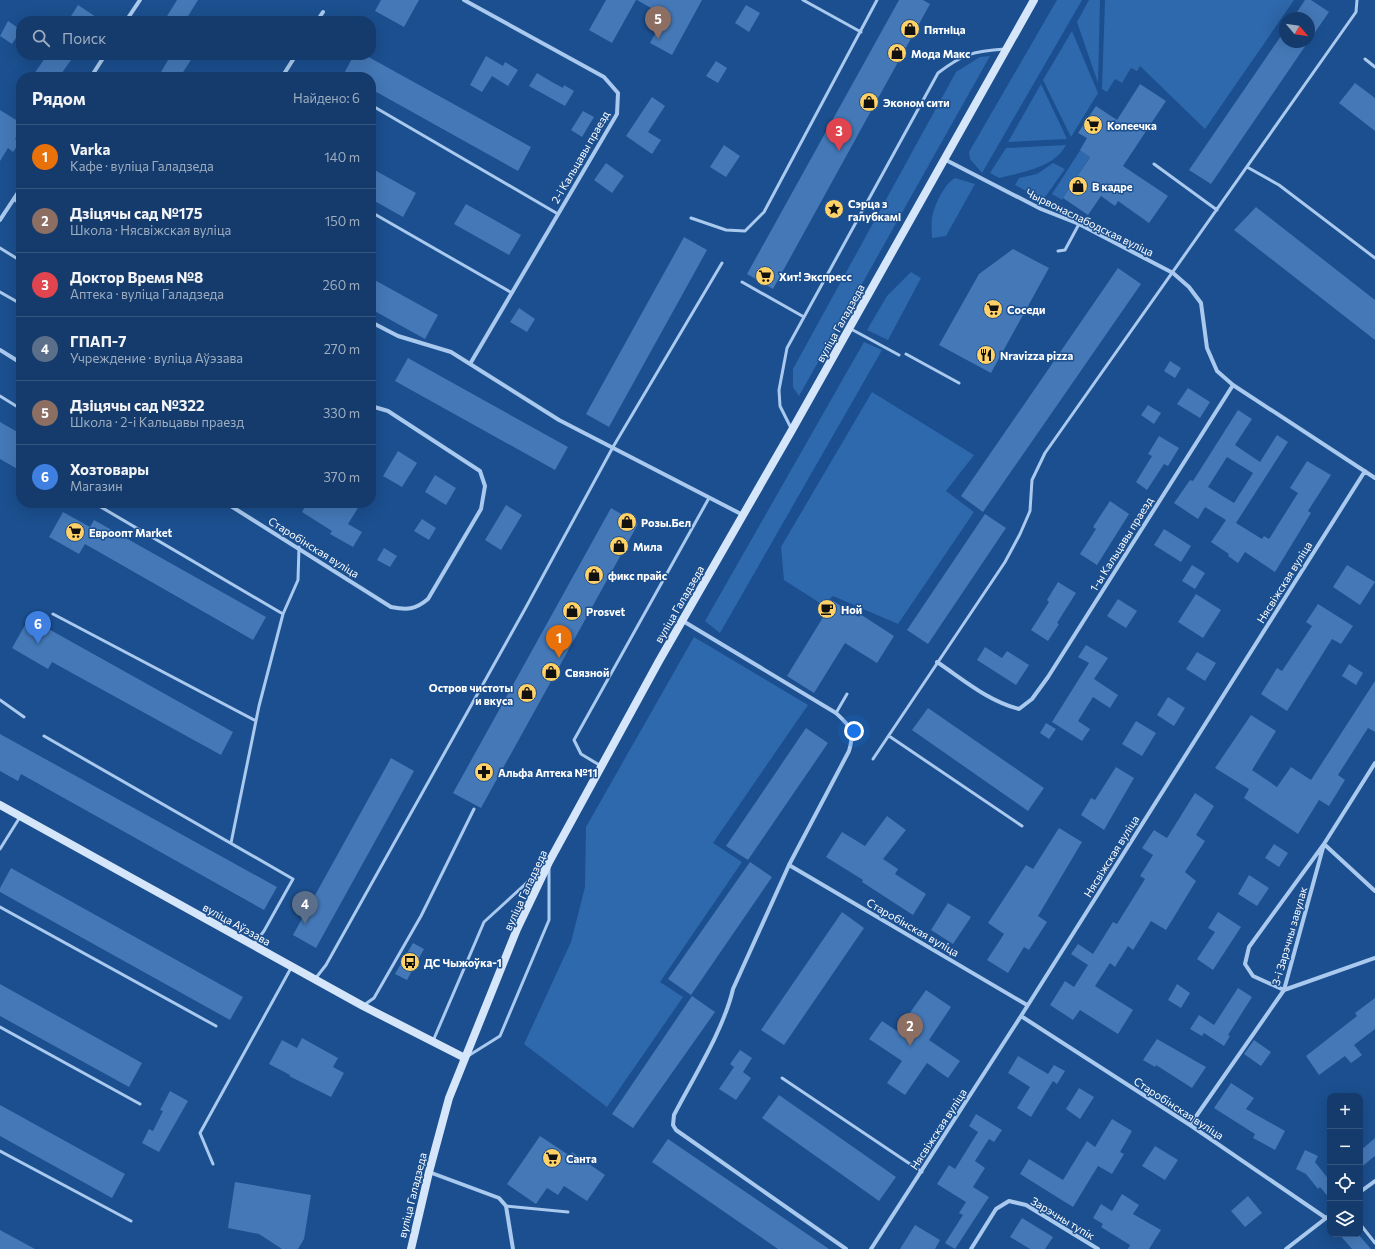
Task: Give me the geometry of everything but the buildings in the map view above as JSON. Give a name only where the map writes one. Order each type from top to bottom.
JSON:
[{"type":"main road","name":"вуліца Галадзеда","points":[[410,1249],[449,1098],[517,929],[549,862],[682,621],[792,430],[1034,0]]},
{"type":"main road","name":"вуліца Аўэзава","points":[[0,805],[363,1006],[465,1058]]},
{"type":"street","points":[[129,16],[140,0]]},
{"type":"street","name":"2-і Кальцавы праезд","points":[[464,0],[604,77],[618,93],[617,114],[470,364]]},
{"type":"street","points":[[320,16],[323,12]]},
{"type":"street","points":[[94,72],[102,60]]},
{"type":"street","points":[[285,72],[293,60]]},
{"type":"street","name":"Чырвонаслабодская вуліца","points":[[944,159],[1041,209],[1079,224],[1173,273],[1189,287],[1201,303],[1207,348],[1217,371],[1233,385],[1375,478]]},
{"type":"street","points":[[0,220],[16,196]]},
{"type":"street","points":[[376,325],[398,336],[451,352],[559,420],[743,515]]},
{"type":"street","points":[[0,350],[16,360]]},
{"type":"street","name":"1-ы Кальцавы праезд","points":[[937,662],[990,699],[1020,709],[1032,699],[1233,385]]},
{"type":"street","name":"Старобінская вуліца","points":[[234,508],[299,547],[391,607],[408,610],[419,607],[428,599],[481,509],[485,486],[480,470],[388,411],[376,407]]},
{"type":"street","name":"Нясвіжская вуліца","points":[[871,1249],[922,1172],[1365,471]]},
{"type":"street","points":[[682,621],[836,713],[848,725],[853,736],[849,751],[789,865],[733,989],[730,1004],[722,1022],[674,1115],[673,1125],[676,1130],[846,1249]]},
{"type":"street","name":"3-і Зарэчны завулак","points":[[1190,1125],[1284,990],[1324,844],[1375,762]]},
{"type":"street","points":[[1375,891],[1324,844],[1249,947],[1245,964],[1253,976],[1284,990],[1375,958]]},
{"type":"street","name":"Старобінская вуліца","points":[[789,865],[1027,1005]]},
{"type":"street","name":"Старобінская вуліца","points":[[1021,1016],[1190,1125],[1326,1218]]},
{"type":"street","points":[[429,1172],[499,1198],[506,1206],[512,1249]]},
{"type":"street","points":[[1363,1190],[1375,1181]]},
{"type":"street","name":"Зарэчны тупік","points":[[971,1249],[996,1209],[1010,1201],[1026,1205],[1098,1249]]},
{"type":"street","points":[[1286,1249],[1326,1218]]},
{"type":"lane","points":[[803,0],[861,32]]},
{"type":"lane","points":[[691,218],[726,230],[745,231],[764,212],[877,0]]},
{"type":"lane","points":[[873,759],[1005,562],[1030,511],[1032,480],[1045,454],[1356,12],[1357,0]]},
{"type":"lane","points":[[792,430],[780,406],[779,390],[788,348],[938,73],[959,58],[979,50],[1006,49]]},
{"type":"lane","points":[[1365,59],[1375,67]]},
{"type":"lane","points":[[376,108],[558,214]]},
{"type":"lane","points":[[1154,164],[1217,210]]},
{"type":"lane","points":[[1247,167],[1279,185],[1375,258]]},
{"type":"lane","points":[[376,215],[512,293]]},
{"type":"lane","points":[[1058,251],[1065,250],[1079,224]]},
{"type":"lane","points":[[0,248],[16,258]]},
{"type":"lane","points":[[315,979],[334,951],[525,610],[613,447],[722,263]]},
{"type":"lane","points":[[742,282],[804,317]]},
{"type":"lane","points":[[0,292],[16,301]]},
{"type":"lane","points":[[849,328],[899,355]]},
{"type":"lane","points":[[906,354],[959,383]]},
{"type":"lane","points":[[0,396],[16,406]]},
{"type":"lane","points":[[601,766],[581,754],[574,740],[709,498]]},
{"type":"lane","points":[[103,508],[283,614]]},
{"type":"lane","points":[[231,843],[256,721],[283,614],[298,580],[299,547]]},
{"type":"lane","points":[[53,614],[256,721]]},
{"type":"lane","points":[[836,713],[847,694]]},
{"type":"lane","points":[[0,700],[24,717]]},
{"type":"lane","points":[[44,736],[293,879],[264,931],[253,945]]},
{"type":"lane","points":[[889,736],[1022,826]]},
{"type":"lane","points":[[363,1006],[374,998],[421,916],[474,809]]},
{"type":"lane","points":[[0,849],[20,816]]},
{"type":"lane","points":[[432,1042],[484,922],[549,862]]},
{"type":"lane","points":[[465,1058],[500,1036],[550,920],[549,862]]},
{"type":"lane","points":[[0,907],[216,1026]]},
{"type":"lane","points":[[213,1164],[200,1133],[291,966]]},
{"type":"lane","points":[[0,1027],[140,1104]]},
{"type":"lane","points":[[782,1078],[922,1172]]},
{"type":"lane","points":[[0,1151],[131,1221]]},
{"type":"lane","points":[[506,1206],[568,1212]]},
{"type":"lane","points":[[1363,1228],[1375,1243]]},
{"type":"shaded area","points":[[1057,0],[1082,0],[982,173],[970,159],[969,152]]},
{"type":"shaded area","points":[[1089,0],[1100,0],[1098,83],[1077,22]]},
{"type":"shaded area","points":[[1105,0],[1294,0],[1286,12],[1279,12],[1279,22],[1205,129],[1140,66],[1137,71],[1131,68],[1122,83],[1115,79],[1107,92],[1102,89]]},
{"type":"shaded area","points":[[1072,31],[1098,93],[1071,137],[1043,80]]},
{"type":"shaded area","points":[[990,56],[799,396],[793,387],[793,369],[956,72],[980,57]]},
{"type":"shaded area","points":[[1041,84],[1067,139],[1008,142]]},
{"type":"shaded area","points":[[1066,145],[1061,153],[1054,159],[1037,168],[999,178],[990,173],[1006,148]]},
{"type":"shaded area","points":[[1081,149],[1091,155],[1062,200],[1052,194]]},
{"type":"shaded area","points":[[1053,163],[1065,169],[1043,200],[1015,185],[1019,178],[1037,174]]},
{"type":"shaded area","points":[[955,178],[975,184],[946,236],[932,238],[933,213],[943,190]]},
{"type":"shaded area","points":[[911,272],[921,278],[888,340],[867,330],[887,296]]},
{"type":"shaded area","points":[[864,342],[882,350],[720,633],[705,621]]},
{"type":"shaded area","points":[[872,392],[974,455],[946,491],[974,512],[898,624],[833,596],[823,605],[784,580],[781,547]]},
{"type":"shaded area","points":[[694,637],[808,705],[713,843],[742,862],[660,982],[683,997],[607,1107],[524,1044],[571,942],[585,887],[586,827]]},
{"type":"place","name":"Пятніца","points":[[910,29]]},
{"type":"place","name":"Дзіцячы сад №322","points":[[658,39]]},
{"type":"place","name":"Мода Макс","points":[[897,53]]},
{"type":"place","name":"Эконом сити","points":[[869,102]]},
{"type":"place","name":"Копеечка","points":[[1093,125]]},
{"type":"place","name":"Доктор Время №8","points":[[839,151]]},
{"type":"place","name":"В кадре","points":[[1078,186]]},
{"type":"place","name":"Сэрца з галубкамі","points":[[834,209]]},
{"type":"place","name":"Хит! Экспресс","points":[[765,276]]},
{"type":"place","name":"Соседи","points":[[993,309]]},
{"type":"place","name":"Nravizza pizza","points":[[986,355]]},
{"type":"place","name":"Розы.Бел","points":[[627,522]]},
{"type":"place","name":"Евроопт Market","points":[[75,532]]},
{"type":"place","name":"Мила","points":[[619,546]]},
{"type":"place","name":"фикс прайс","points":[[594,575]]},
{"type":"place","name":"Ной","points":[[827,609]]},
{"type":"place","name":"Prosvet","points":[[572,611]]},
{"type":"place","name":"Хозтовары","points":[[38,644]]},
{"type":"place","name":"Varka","points":[[559,658]]},
{"type":"place","name":"Связной","points":[[551,672]]},
{"type":"place","name":"Остров чистоты и вкуса","points":[[527,693]]},
{"type":"place","name":"Альфа Аптека №11","points":[[484,772]]},
{"type":"place","name":"ГПАП-7","points":[[305,924]]},
{"type":"place","name":"ДС Чыжоўка-1","points":[[410,962]]},
{"type":"place","name":"Дзіцячы сад №175","points":[[910,1046]]},
{"type":"place","name":"Санта","points":[[552,1158]]}]
